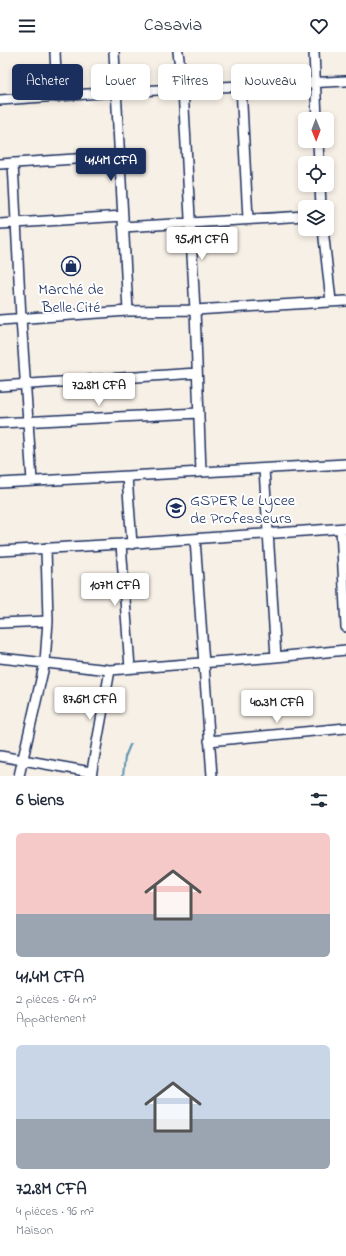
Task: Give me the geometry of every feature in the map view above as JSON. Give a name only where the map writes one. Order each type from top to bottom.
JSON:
[{"type":"street","points":[[55,52],[56,64]]},
{"type":"street","points":[[114,52],[115,64]]},
{"type":"street","points":[[178,52],[180,64]]},
{"type":"street","points":[[314,52],[317,112]]},
{"type":"street","points":[[311,82],[346,81]]},
{"type":"street","points":[[0,100],[12,99]]},
{"type":"street","points":[[116,100],[128,311]]},
{"type":"street","points":[[184,100],[198,373],[201,472]]},
{"type":"street","points":[[242,100],[248,219]]},
{"type":"street","points":[[0,164],[120,156]]},
{"type":"street","points":[[13,163],[27,422],[32,481]]},
{"type":"street","points":[[0,224],[123,216]]},
{"type":"street","points":[[123,227],[298,216]]},
{"type":"street","points":[[324,236],[331,301]]},
{"type":"street","points":[[0,320],[128,311],[195,310],[346,301]]},
{"type":"street","points":[[0,386],[198,373]]},
{"type":"street","points":[[0,423],[199,413]]},
{"type":"street","points":[[0,483],[346,464]]},
{"type":"street","points":[[264,469],[276,657]]},
{"type":"street","points":[[127,477],[132,544]]},
{"type":"street","points":[[0,552],[343,529],[346,627]]},
{"type":"street","points":[[195,539],[212,776]]},
{"type":"street","points":[[121,544],[130,668]]},
{"type":"street","points":[[19,776],[45,662],[48,621],[46,548]]},
{"type":"street","points":[[0,623],[48,621]]},
{"type":"street","points":[[0,658],[110,670],[346,650]]},
{"type":"street","points":[[0,756],[91,774],[110,670]]},
{"type":"street","points":[[209,740],[346,728]]},
{"type":"waterway","points":[[123,776],[125,757],[130,745]]},
{"type":"place","name":"Marché de Belle Cité","points":[[71,266]]},
{"type":"place","name":"GSPER Le Lycee de Professeurs","points":[[176,508]]}]
